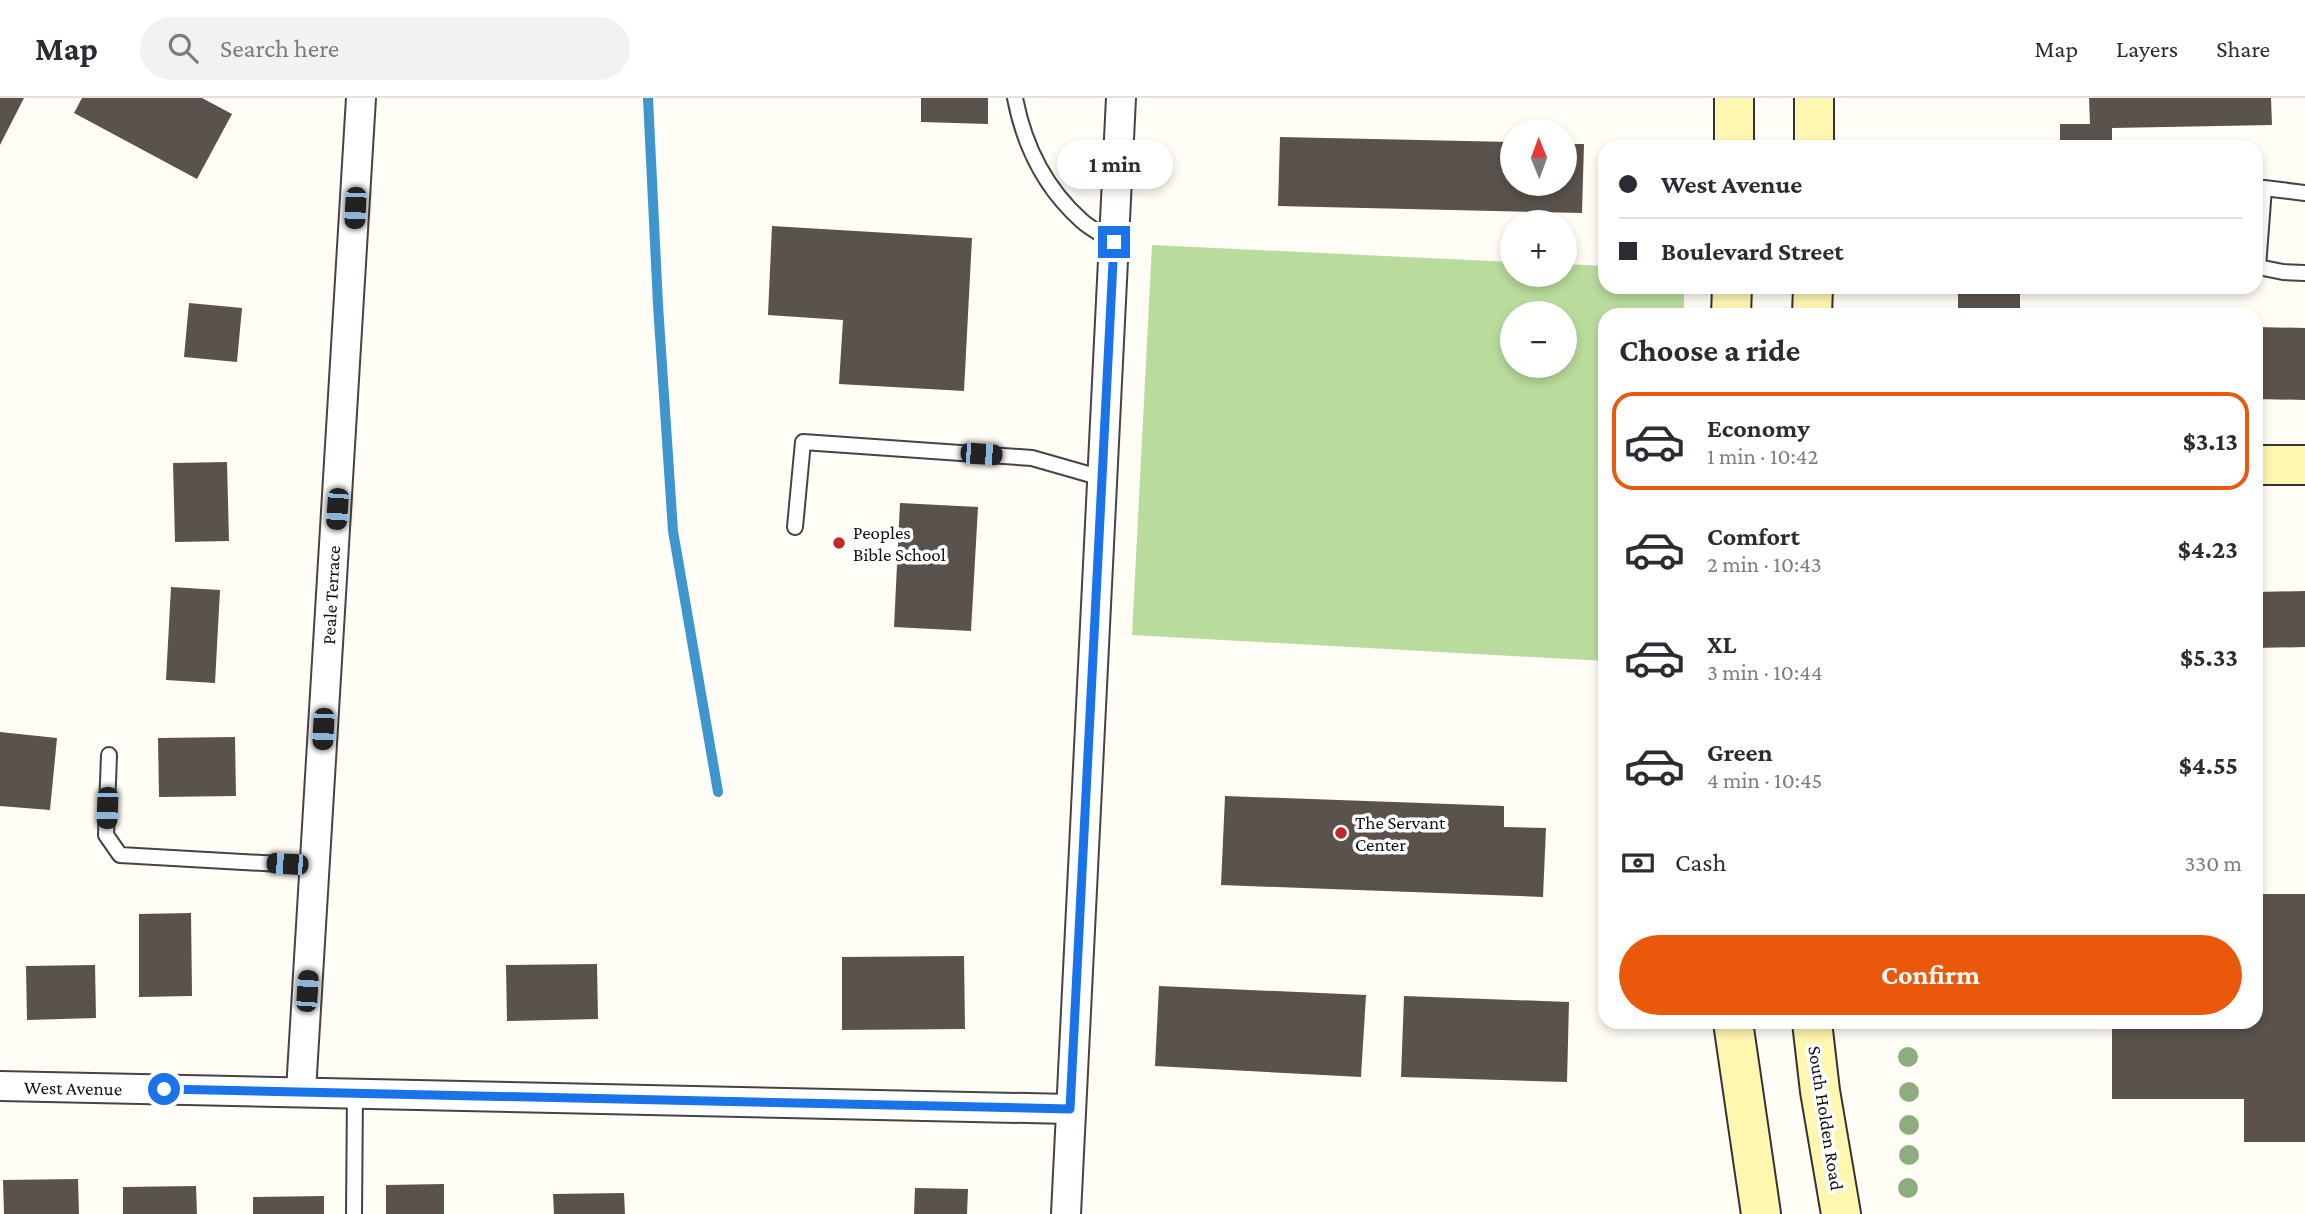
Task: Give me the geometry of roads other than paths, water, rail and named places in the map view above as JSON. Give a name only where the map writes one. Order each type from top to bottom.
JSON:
[{"type":"main road","points":[[1734,98],[1734,140]]},
{"type":"main road","points":[[1814,98],[1814,140]]},
{"type":"main road","points":[[2263,465],[2305,465]]},
{"type":"main road","points":[[1733,1029],[1761,1214]]},
{"type":"main road","name":"South Holden Road","points":[[1813,1029],[1819,1090],[1841,1214]]},
{"type":"street","name":"Peale Terrace","points":[[301,1091],[361,98]]},
{"type":"street","points":[[1066,1214],[1121,98]]},
{"type":"street","name":"West Avenue","points":[[0,1086],[1070,1109]]},
{"type":"lane","points":[[1015,98],[1020,127],[1047,183],[1083,222],[1114,242]]},
{"type":"lane","points":[[2263,188],[2305,193]]},
{"type":"lane","points":[[2263,268],[2305,273]]},
{"type":"lane","points":[[795,527],[803,442],[1032,458],[1102,478]]},
{"type":"lane","points":[[109,755],[106,835],[120,855],[315,866]]},
{"type":"lane","points":[[354,1214],[355,1093]]},
{"type":"waterway","points":[[648,98],[673,531],[718,792]]},
{"type":"place","name":"Peoples Bible School","points":[[839,543]]},
{"type":"place","name":"The Servant Center","points":[[1341,833]]}]
